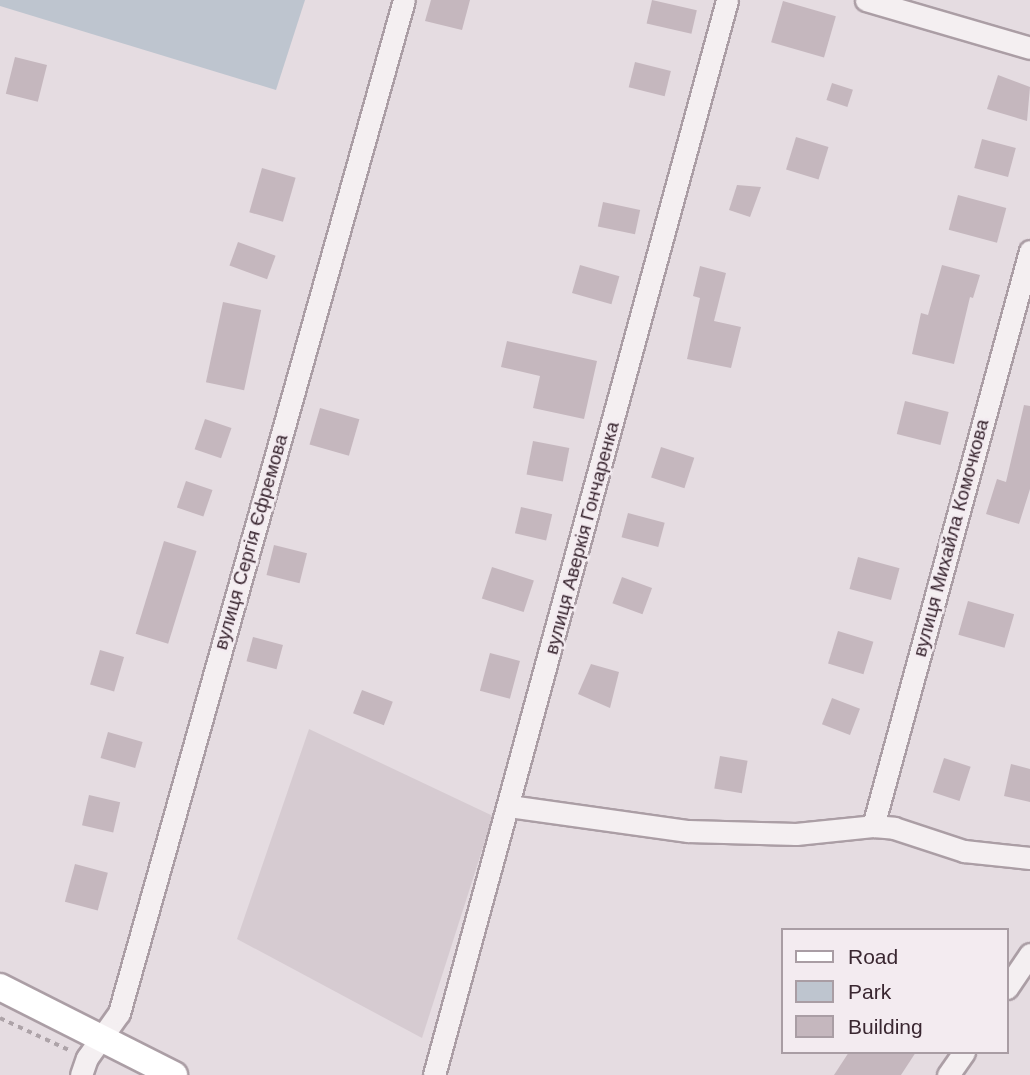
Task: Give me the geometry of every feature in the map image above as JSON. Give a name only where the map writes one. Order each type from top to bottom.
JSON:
[{"type":"main road","points":[[0,987],[89,1057],[174,1075]]},
{"type":"street","name":"вулиця Сергія Єфремова","points":[[89,1057],[119,1013],[404,0]]},
{"type":"street","name":"вулиця Аверкія Гончаренка","points":[[434,1075],[727,0]]},
{"type":"street","points":[[866,0],[1030,48]]},
{"type":"street","name":"вулиця Михайла Комочкова","points":[[873,826],[1030,251]]},
{"type":"street","points":[[509,806],[688,831],[796,834],[873,826],[894,828],[964,851],[1030,858]]},
{"type":"street","points":[[1009,985],[1030,954]]},
{"type":"street","points":[[948,1075],[963,1054]]},
{"type":"path","points":[[0,1018],[89,1057]]},
{"type":"shaded area","points":[[309,729],[493,816],[422,1038],[237,939]]},
{"type":"green space","points":[[0,0],[305,0],[276,90],[0,6]]},
{"type":"building","points":[[431,0],[470,0],[462,30],[425,21]]},
{"type":"building","points":[[652,0],[697,10],[691,34],[647,23]]},
{"type":"building","points":[[783,1],[836,16],[824,57],[771,42]]},
{"type":"building","points":[[15,57],[47,65],[38,102],[6,94]]},
{"type":"building","points":[[635,62],[671,71],[665,96],[629,87]]},
{"type":"building","points":[[998,75],[1030,87],[1027,121],[987,109]]},
{"type":"building","points":[[832,83],[853,90],[847,107],[826,100]]},
{"type":"building","points":[[796,137],[829,147],[819,179],[786,170]]},
{"type":"building","points":[[982,139],[1016,148],[1008,177],[974,168]]},
{"type":"building","points":[[262,168],[296,178],[283,222],[249,212]]},
{"type":"building","points":[[737,185],[761,187],[750,217],[729,210]]},
{"type":"building","points":[[958,195],[1006,208],[997,243],[949,230]]},
{"type":"building","points":[[603,202],[640,210],[635,234],[598,226]]},
{"type":"building","points":[[238,242],[276,256],[267,279],[229,265]]},
{"type":"building","points":[[580,265],[619,276],[611,304],[572,293]]},
{"type":"building","points":[[942,265],[980,275],[973,298],[970,297],[954,364],[912,354],[921,313],[928,315]]},
{"type":"building","points":[[700,266],[726,273],[714,321],[741,327],[731,368],[687,359],[700,298],[693,296]]},
{"type":"building","points":[[223,302],[261,310],[244,390],[206,382]]},
{"type":"building","points":[[507,341],[597,361],[584,419],[533,408],[540,376],[501,367]]},
{"type":"building","points":[[905,401],[949,412],[940,445],[897,434]]},
{"type":"building","points":[[1024,405],[1030,406],[1030,489],[1019,524],[986,514],[997,479],[1006,482]]},
{"type":"building","points":[[320,408],[359,419],[349,456],[310,445]]},
{"type":"building","points":[[205,419],[231,428],[221,458],[195,449]]},
{"type":"building","points":[[533,441],[569,448],[563,481],[527,474]]},
{"type":"building","points":[[661,447],[694,458],[684,488],[651,477]]},
{"type":"building","points":[[186,481],[212,490],[203,517],[177,507]]},
{"type":"building","points":[[521,507],[552,514],[546,541],[515,533]]},
{"type":"building","points":[[628,513],[665,523],[658,547],[622,537]]},
{"type":"building","points":[[164,541],[197,551],[168,644],[136,634]]},
{"type":"building","points":[[274,545],[307,553],[299,583],[267,575]]},
{"type":"building","points":[[858,557],[900,568],[891,600],[849,589]]},
{"type":"building","points":[[492,567],[534,581],[524,612],[482,598]]},
{"type":"building","points":[[622,577],[652,588],[642,614],[612,603]]},
{"type":"building","points":[[968,601],[1014,614],[1004,648],[958,635]]},
{"type":"building","points":[[838,631],[873,642],[863,674],[828,664]]},
{"type":"building","points":[[253,637],[283,645],[276,669],[247,661]]},
{"type":"building","points":[[100,650],[124,657],[114,691],[90,685]]},
{"type":"building","points":[[490,653],[520,661],[510,699],[480,691]]},
{"type":"building","points":[[591,664],[619,672],[610,708],[578,694]]},
{"type":"building","points":[[362,690],[393,702],[384,725],[353,713]]},
{"type":"building","points":[[832,698],[860,709],[850,735],[822,724]]},
{"type":"building","points":[[108,732],[143,742],[135,768],[101,758]]},
{"type":"building","points":[[720,756],[748,761],[742,793],[714,788]]},
{"type":"building","points":[[944,758],[971,767],[960,801],[933,792]]},
{"type":"building","points":[[1011,764],[1030,769],[1030,802],[1004,796]]},
{"type":"building","points":[[89,795],[120,802],[113,832],[82,825]]},
{"type":"building","points":[[75,864],[108,873],[98,910],[65,902]]},
{"type":"building","points":[[848,1054],[915,1054],[901,1075],[834,1075]]}]
